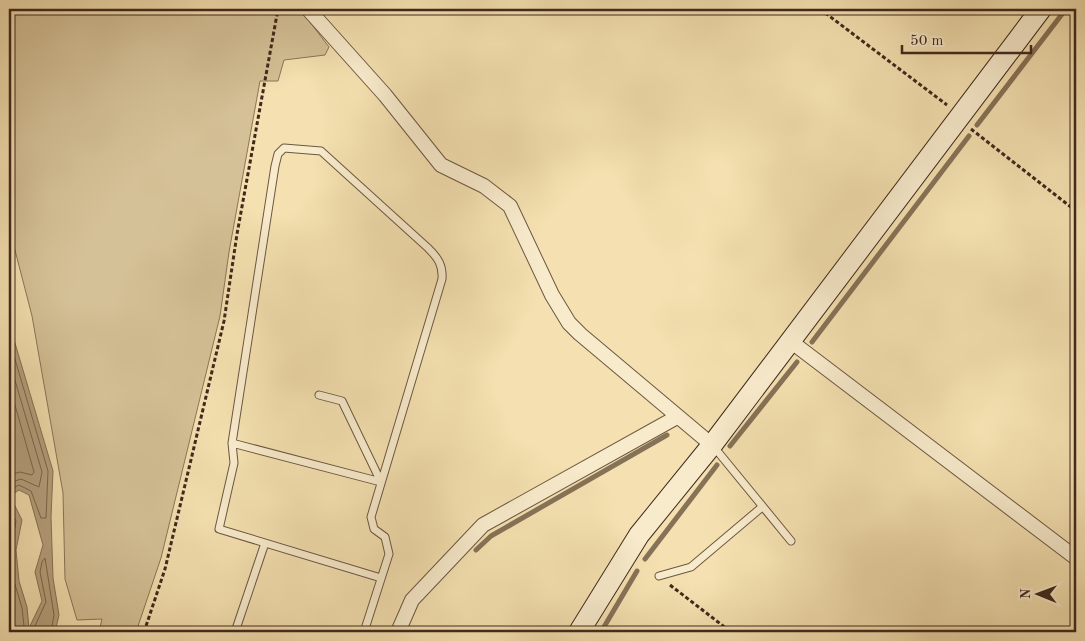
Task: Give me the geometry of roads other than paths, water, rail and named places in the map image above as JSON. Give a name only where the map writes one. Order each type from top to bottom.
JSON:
[{"type":"street","points":[[308,9],[384,95],[441,165],[484,186],[510,206],[543,277],[569,323],[677,417],[712,444]]},
{"type":"street","points":[[579,632],[639,535],[712,444],[1041,9]]},
{"type":"street","points":[[789,340],[1076,558]]},
{"type":"street","points":[[398,632],[412,600],[483,525],[677,417]]},
{"type":"lane","points":[[364,632],[389,554],[385,537],[374,529],[371,517],[442,279],[443,269],[438,258],[428,248],[321,151],[284,148],[278,154],[232,443],[234,463],[220,529],[381,578]]},
{"type":"lane","points":[[319,395],[342,401],[381,482]]},
{"type":"lane","points":[[232,443],[381,482]]},
{"type":"lane","points":[[712,444],[791,541]]},
{"type":"lane","points":[[659,576],[691,567],[762,507]]},
{"type":"lane","points":[[235,632],[265,543]]},
{"type":"water","points":[[9,323],[53,471],[51,517],[53,578],[59,615],[55,632],[9,632]],"holes":[[[19,490],[29,495],[43,545],[35,572],[42,601],[29,628],[27,607],[19,581],[16,550],[22,520],[10,496]]]},
{"type":"waterway","points":[[977,125],[1066,9]]},
{"type":"waterway","points":[[812,342],[969,136]]},
{"type":"waterway","points":[[730,446],[797,362]]},
{"type":"waterway","points":[[476,550],[491,536],[667,435]]},
{"type":"waterway","points":[[645,559],[717,465]]},
{"type":"waterway","points":[[601,632],[637,571]]}]
